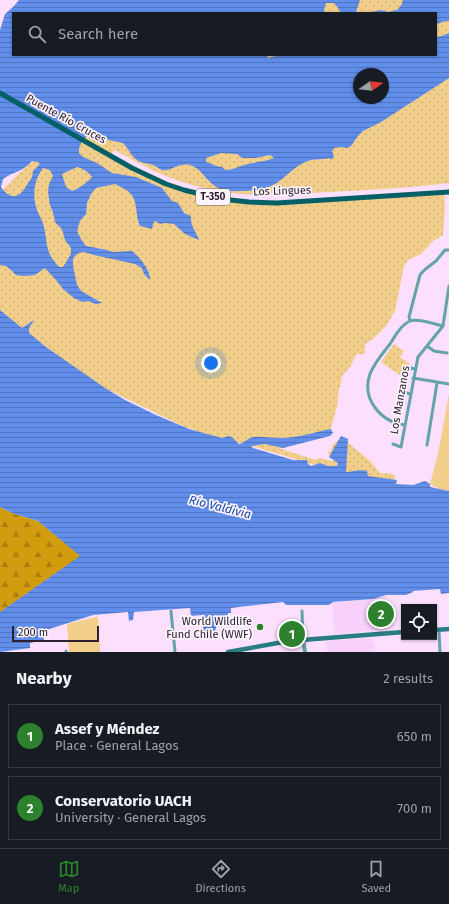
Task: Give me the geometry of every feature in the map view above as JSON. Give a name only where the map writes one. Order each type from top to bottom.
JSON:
[{"type":"main road","name":"Puente Río Cruces","points":[[0,93],[123,162]]},
{"type":"main road","name":"Los Lingues","points":[[123,162],[149,176],[180,189],[240,202],[277,203],[449,192]]},
{"type":"main road","points":[[437,630],[449,629]]},
{"type":"main road","points":[[229,652],[304,640],[401,632]]},
{"type":"street","points":[[410,322],[409,317],[420,275],[435,262],[441,254],[446,250],[449,250]]},
{"type":"street","points":[[405,425],[390,421],[378,412],[371,400],[368,390],[370,374],[377,361],[401,329],[410,322],[416,320],[443,326],[449,286]]},
{"type":"street","name":"Los Manzanos","points":[[393,444],[401,446],[418,357],[443,326]]},
{"type":"street","points":[[427,346],[434,351],[447,353]]},
{"type":"street","points":[[410,394],[404,390],[401,386],[401,382],[410,369],[415,369]]},
{"type":"street","points":[[414,378],[449,384]]},
{"type":"street","points":[[427,445],[437,383]]},
{"type":"street","points":[[171,611],[175,652]]},
{"type":"street","points":[[302,611],[305,652]]},
{"type":"street","points":[[437,636],[440,652]]},
{"type":"shaded area","points":[[181,0],[449,0],[449,183],[388,189],[273,195],[239,194],[204,188],[167,177],[114,150],[110,157],[183,190],[247,202],[444,194],[445,205],[443,235],[433,241],[421,254],[408,260],[404,266],[395,311],[386,326],[373,339],[365,344],[365,353],[357,354],[350,367],[342,376],[337,407],[330,431],[280,448],[316,460],[319,458],[334,461],[335,459],[328,454],[328,452],[331,451],[332,446],[341,437],[369,460],[380,473],[393,474],[395,476],[394,481],[351,476],[235,442],[226,437],[223,438],[212,436],[185,427],[98,385],[0,313],[0,192],[28,165],[63,139],[134,56],[437,56],[437,12],[171,12]]},
{"type":"shaded area","points":[[394,344],[404,351],[400,357],[410,364],[401,376],[381,362]]},
{"type":"shaded area","points":[[449,394],[449,491],[439,489],[430,484],[438,454]]},
{"type":"shaded area","points":[[386,595],[389,629],[335,634],[332,603],[373,599]]},
{"type":"shaded area","points":[[98,617],[100,652],[69,652],[67,624]]},
{"type":"shaded area","points":[[373,638],[375,652],[327,652],[326,641]]},
{"type":"green space","points":[[0,507],[12,513],[38,521],[81,556],[0,612]]},
{"type":"water","points":[[19,0],[360,0],[356,12],[340,12],[334,3],[326,3],[325,12],[12,12],[12,56],[268,56],[267,58],[276,56],[437,56],[437,37],[449,33],[449,78],[381,122],[363,131],[351,146],[347,148],[334,148],[332,151],[334,156],[331,160],[330,158],[306,161],[276,183],[260,190],[224,190],[216,187],[198,170],[190,165],[178,166],[167,170],[159,169],[152,164],[142,163],[133,156],[123,143],[104,139],[94,134],[88,135],[82,141],[79,148],[79,153],[83,157],[97,163],[112,173],[136,177],[162,188],[172,201],[178,203],[184,213],[191,216],[192,226],[199,240],[185,234],[174,224],[160,224],[155,221],[152,229],[140,226],[137,218],[135,201],[129,192],[115,184],[96,188],[91,194],[87,203],[86,214],[80,221],[77,231],[81,239],[86,246],[113,252],[132,251],[138,256],[149,272],[150,280],[144,274],[142,268],[135,264],[84,252],[78,253],[73,258],[77,285],[81,291],[102,303],[96,304],[88,301],[82,302],[74,298],[63,289],[45,268],[35,275],[24,276],[16,275],[7,267],[0,265],[0,30],[5,14]],"holes":[[[221,153],[237,154],[242,158],[256,158],[270,155],[274,158],[225,170],[222,167],[206,162],[206,158]],[[32,161],[40,164],[33,171],[32,178],[21,193],[11,196],[4,191],[1,187],[3,179],[29,165]],[[77,167],[85,170],[92,177],[83,185],[72,191],[66,187],[62,174]],[[43,168],[50,170],[53,176],[49,184],[48,192],[50,205],[55,222],[62,229],[65,240],[71,248],[71,254],[63,267],[59,267],[49,253],[43,225],[35,205],[34,194],[36,183]]]},
{"type":"water","points":[[403,0],[449,0],[449,21],[437,24],[437,12],[388,12],[397,10],[402,4]]},
{"type":"water","points":[[381,10],[388,12],[371,12]]},
{"type":"water","name":"Río Valdivia","points":[[0,310],[22,328],[34,320],[29,328],[29,333],[46,347],[105,388],[125,400],[189,429],[222,438],[229,436],[239,444],[253,437],[287,438],[331,429],[333,433],[330,436],[283,448],[265,444],[251,446],[253,448],[293,460],[307,460],[308,464],[311,466],[320,463],[328,466],[337,466],[338,463],[329,457],[341,436],[348,439],[346,472],[362,470],[367,471],[368,476],[397,480],[396,484],[413,485],[425,481],[430,484],[430,487],[449,491],[449,593],[441,594],[440,589],[413,591],[406,595],[386,595],[373,599],[333,602],[329,605],[286,605],[283,602],[231,608],[231,613],[228,613],[226,620],[217,625],[215,637],[204,637],[202,615],[191,616],[190,608],[134,612],[133,620],[129,621],[128,612],[93,615],[43,631],[44,640],[30,643],[30,648],[0,652],[0,612],[80,556],[38,521],[12,513],[0,507]]},
{"type":"place","name":"Conservatorio UACH","points":[[381,614]]},
{"type":"place","name":"World Wildlife Fund Chile (WWF)","points":[[260,627]]},
{"type":"place","name":"Assef y Méndez","points":[[292,634]]}]
